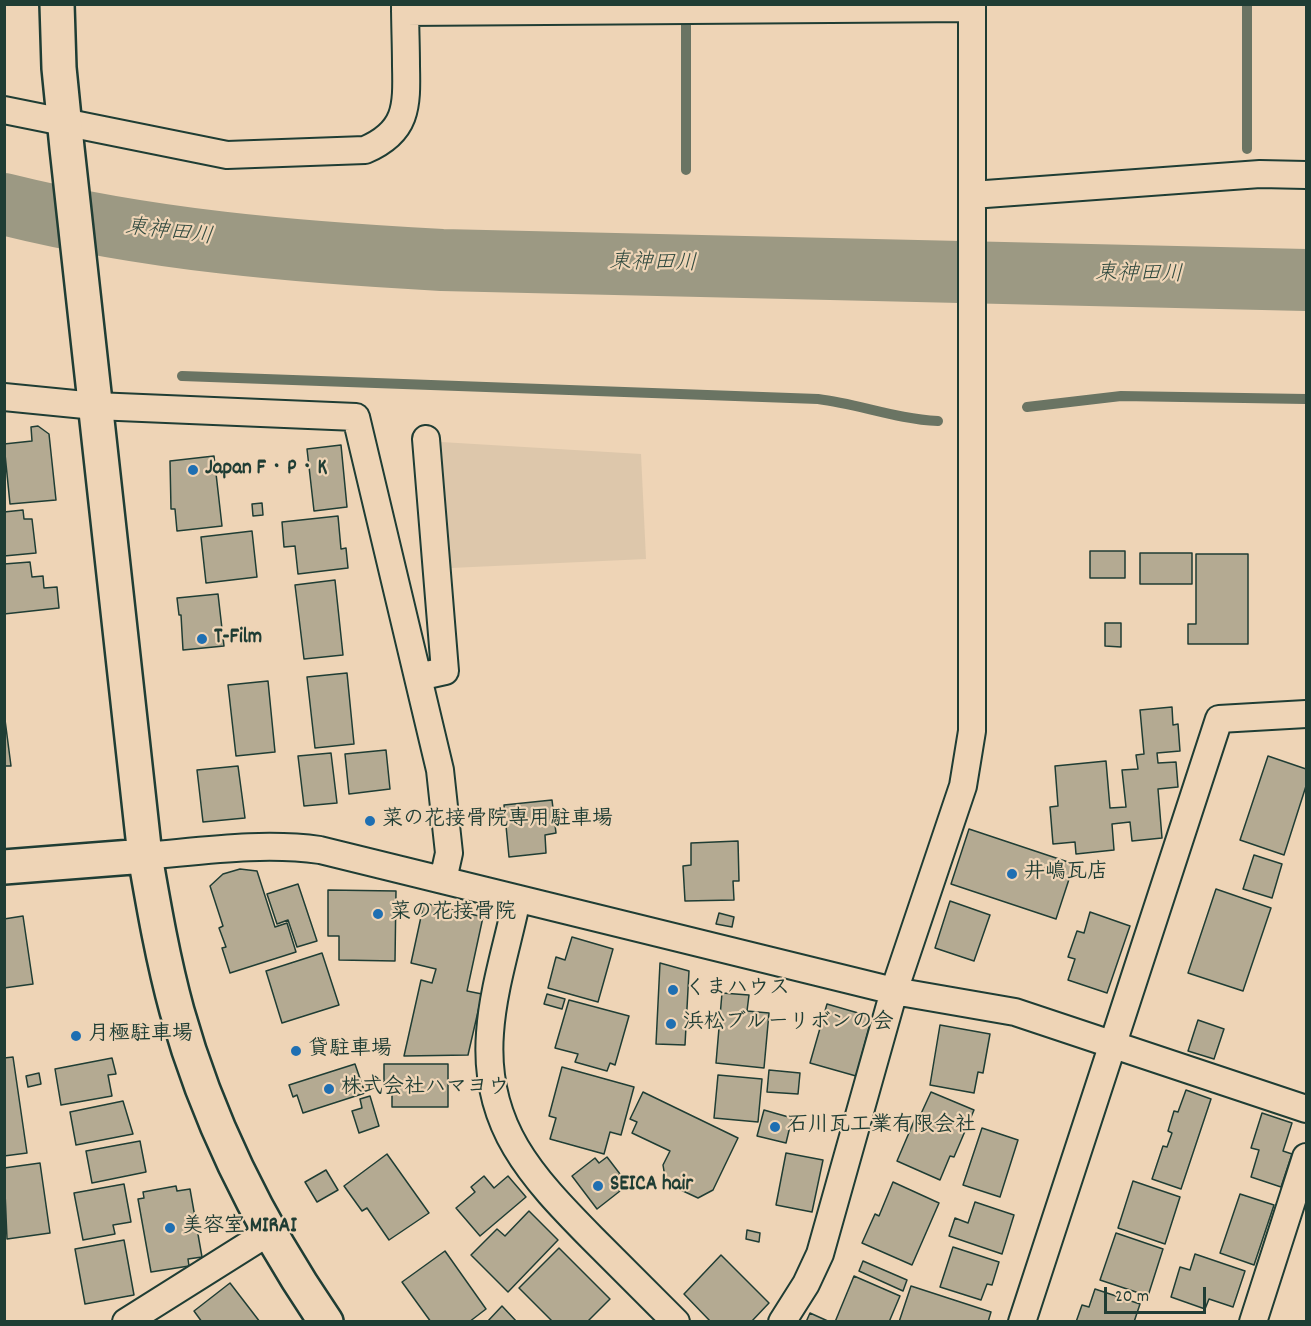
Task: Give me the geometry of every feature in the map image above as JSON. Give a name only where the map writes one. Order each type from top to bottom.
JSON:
[{"type":"street","points":[[57,4],[65,135],[144,856],[158,934],[177,1012],[203,1087],[233,1161],[269,1232],[326,1322]]},
{"type":"street","points":[[4,110],[65,135],[227,155],[365,150],[381,143],[395,130],[404,115],[407,97],[405,8],[972,6],[972,703],[968,759],[963,786],[894,992],[820,1254],[806,1284],[782,1322]]},
{"type":"street","points":[[972,203],[1260,174],[1306,175]]},
{"type":"street","points":[[4,396],[95,406],[356,417],[440,770],[449,854],[442,880]]},
{"type":"street","points":[[418,677],[445,671],[426,439]]},
{"type":"street","points":[[1022,1322],[1219,719],[1306,714]]},
{"type":"street","points":[[4,867],[292,846],[320,850],[894,992],[1015,1012],[1306,1109]]},
{"type":"street","points":[[517,899],[490,1034],[490,1067],[507,1132],[522,1162],[543,1188],[676,1322]]},
{"type":"street","points":[[1253,1322],[1306,1157]]},
{"type":"street","points":[[126,1322],[269,1232]]},
{"type":"shaded area","points":[[441,442],[641,454],[646,559],[451,568]]},
{"type":"building","points":[[38,426],[49,434],[56,500],[10,504],[4,444],[32,441],[31,427]]},
{"type":"building","points":[[341,445],[347,507],[314,511],[307,449]]},
{"type":"building","points":[[214,456],[222,526],[177,531],[175,509],[171,509],[170,461]]},
{"type":"building","points":[[262,503],[263,515],[253,516],[252,504]]},
{"type":"building","points":[[23,510],[24,519],[32,519],[36,553],[4,556],[4,512]]},
{"type":"building","points":[[338,516],[341,549],[346,548],[348,568],[298,574],[295,546],[284,547],[282,522]]},
{"type":"building","points":[[252,531],[257,577],[206,583],[201,537]]},
{"type":"building","points":[[1090,551],[1125,551],[1125,578],[1090,578]]},
{"type":"building","points":[[1140,553],[1192,553],[1192,584],[1140,584]]},
{"type":"building","points":[[1196,554],[1248,554],[1248,644],[1188,644],[1188,624],[1196,624]]},
{"type":"building","points":[[30,562],[32,577],[43,576],[44,588],[57,587],[59,608],[4,614],[4,564]]},
{"type":"building","points":[[335,580],[343,655],[304,659],[295,585]]},
{"type":"building","points":[[218,594],[224,646],[183,650],[181,615],[179,615],[177,598]]},
{"type":"building","points":[[1105,623],[1121,623],[1121,647],[1105,646]]},
{"type":"building","points":[[347,673],[354,744],[315,748],[307,677]]},
{"type":"building","points":[[268,681],[275,752],[236,756],[228,685]]},
{"type":"building","points":[[1172,707],[1173,725],[1178,724],[1180,751],[1157,753],[1158,763],[1176,762],[1178,787],[1158,789],[1162,838],[1132,841],[1130,822],[1112,824],[1114,850],[1076,854],[1075,842],[1053,844],[1050,807],[1058,806],[1055,766],[1106,761],[1110,808],[1126,807],[1122,770],[1138,769],[1136,755],[1144,754],[1140,710]]},
{"type":"building","points":[[4,712],[11,766],[4,766]]},
{"type":"building","points":[[386,750],[390,789],[349,794],[345,754]]},
{"type":"building","points":[[331,753],[337,803],[304,806],[298,756]]},
{"type":"building","points":[[1268,756],[1306,769],[1306,786],[1284,855],[1240,840]]},
{"type":"building","points":[[238,766],[245,818],[203,822],[197,770]]},
{"type":"building","points":[[552,800],[556,833],[545,835],[546,853],[509,857],[504,805]]},
{"type":"building","points":[[969,829],[1074,864],[1056,919],[951,884]]},
{"type":"building","points":[[738,841],[739,881],[733,881],[734,900],[685,901],[683,866],[691,865],[691,843]]},
{"type":"building","points":[[1254,855],[1282,864],[1272,898],[1243,889]]},
{"type":"building","points":[[240,869],[257,871],[275,927],[287,923],[296,952],[230,973],[222,948],[226,947],[219,928],[223,926],[210,886],[223,874]]},
{"type":"building","points":[[298,884],[317,941],[297,947],[288,920],[277,924],[267,894]]},
{"type":"building","points":[[1216,889],[1271,908],[1243,991],[1188,973]]},
{"type":"building","points":[[328,890],[396,891],[395,961],[339,960],[339,936],[328,936]]},
{"type":"building","points":[[950,901],[990,915],[974,961],[935,948]]},
{"type":"building","points":[[424,903],[483,917],[467,991],[482,994],[468,1055],[404,1056],[421,980],[432,983],[436,969],[411,963]]},
{"type":"building","points":[[1090,912],[1130,926],[1107,993],[1068,980],[1075,959],[1068,957],[1077,931],[1084,933]]},
{"type":"building","points":[[719,913],[734,917],[732,927],[716,924]]},
{"type":"building","points":[[23,916],[33,984],[4,988],[4,919]]},
{"type":"building","points":[[572,937],[613,949],[598,1002],[548,988],[556,957],[565,960]]},
{"type":"building","points":[[322,953],[339,1005],[282,1023],[266,971]]},
{"type":"building","points":[[660,963],[689,971],[685,1045],[656,1044]]},
{"type":"building","points":[[722,993],[749,995],[747,1011],[769,1013],[764,1068],[716,1063]]},
{"type":"building","points":[[547,994],[565,999],[562,1009],[544,1004]]},
{"type":"building","points":[[569,1000],[629,1016],[615,1065],[610,1063],[607,1071],[575,1062],[578,1054],[555,1048]]},
{"type":"building","points":[[827,1004],[872,1017],[856,1076],[810,1063]]},
{"type":"building","points":[[1198,1020],[1224,1029],[1214,1059],[1188,1051]]},
{"type":"building","points":[[940,1025],[990,1034],[983,1073],[978,1072],[974,1093],[930,1085]]},
{"type":"building","points":[[13,1057],[27,1153],[4,1156],[4,1058]]},
{"type":"building","points":[[112,1058],[116,1074],[108,1075],[112,1096],[61,1105],[55,1069]]},
{"type":"building","points":[[355,1064],[365,1093],[303,1113],[297,1095],[293,1097],[289,1085]]},
{"type":"building","points":[[384,1064],[448,1064],[448,1107],[392,1107],[392,1085],[384,1085]]},
{"type":"building","points":[[562,1067],[634,1087],[621,1135],[610,1132],[604,1154],[550,1139],[556,1118],[549,1116]]},
{"type":"building","points":[[769,1070],[800,1073],[798,1094],[767,1092]]},
{"type":"building","points":[[39,1073],[41,1084],[28,1087],[26,1076]]},
{"type":"building","points":[[718,1075],[762,1079],[758,1122],[714,1118]]},
{"type":"building","points":[[1186,1090],[1211,1099],[1181,1189],[1152,1179],[1163,1146],[1167,1147],[1172,1133],[1168,1131],[1174,1111],[1178,1112]]},
{"type":"building","points":[[643,1092],[738,1138],[713,1190],[698,1198],[666,1183],[663,1165],[670,1151],[632,1133],[637,1122],[630,1119]]},
{"type":"building","points":[[931,1092],[974,1110],[954,1157],[950,1156],[940,1180],[897,1161],[917,1114],[920,1116]]},
{"type":"building","points":[[370,1096],[379,1126],[359,1133],[352,1111],[362,1108],[360,1099]]},
{"type":"building","points":[[123,1101],[133,1134],[76,1145],[70,1112]]},
{"type":"building","points":[[764,1110],[792,1118],[786,1143],[757,1136]]},
{"type":"building","points":[[1262,1113],[1292,1123],[1283,1151],[1292,1154],[1281,1187],[1251,1177],[1259,1150],[1251,1148]]},
{"type":"building","points":[[982,1128],[1018,1140],[1000,1197],[963,1185]]},
{"type":"building","points":[[140,1141],[146,1172],[92,1183],[86,1151]]},
{"type":"building","points":[[786,1153],[823,1160],[812,1212],[776,1205]]},
{"type":"building","points":[[387,1154],[429,1213],[389,1240],[367,1208],[362,1211],[344,1186]]},
{"type":"building","name":"SEICA hair","points":[[607,1157],[620,1174],[612,1180],[620,1191],[597,1209],[572,1176],[595,1158],[599,1163]]},
{"type":"building","points":[[40,1163],[50,1233],[7,1239],[4,1168]]},
{"type":"building","points":[[326,1170],[338,1190],[317,1202],[305,1182]]},
{"type":"building","points":[[484,1176],[494,1188],[508,1176],[526,1197],[480,1236],[456,1208],[475,1192],[471,1187]]},
{"type":"building","points":[[1133,1181],[1180,1197],[1165,1244],[1118,1228]]},
{"type":"building","points":[[893,1182],[939,1203],[912,1265],[862,1243],[875,1214],[879,1216]]},
{"type":"building","points":[[124,1184],[131,1222],[113,1225],[115,1234],[83,1240],[74,1193]]},
{"type":"building","points":[[176,1186],[177,1191],[190,1189],[202,1257],[188,1259],[189,1266],[151,1272],[138,1199],[144,1198],[143,1192]]},
{"type":"building","points":[[1240,1194],[1274,1205],[1254,1265],[1220,1253]]},
{"type":"building","points":[[975,1202],[1014,1215],[1002,1254],[949,1236],[955,1218],[968,1223]]},
{"type":"building","points":[[529,1211],[558,1240],[508,1292],[471,1255],[497,1229],[505,1236]]},
{"type":"building","points":[[747,1230],[760,1233],[759,1242],[746,1239]]},
{"type":"building","points":[[1116,1233],[1163,1249],[1148,1296],[1100,1280]]},
{"type":"building","points":[[124,1240],[134,1295],[85,1304],[75,1249]]},
{"type":"building","points":[[953,1247],[999,1262],[992,1285],[987,1284],[981,1300],[940,1287]]},
{"type":"building","points":[[559,1248],[610,1299],[587,1322],[553,1322],[519,1288]]},
{"type":"building","points":[[445,1251],[486,1309],[469,1322],[431,1322],[402,1282]]},
{"type":"building","points":[[1195,1254],[1245,1271],[1233,1307],[1209,1299],[1205,1309],[1171,1297],[1180,1267],[1190,1270]]},
{"type":"building","points":[[721,1255],[769,1303],[751,1322],[711,1322],[684,1294]]},
{"type":"building","points":[[863,1261],[907,1280],[903,1291],[859,1271]]},
{"type":"building","points":[[854,1276],[900,1296],[889,1322],[835,1322]]},
{"type":"building","points":[[230,1283],[260,1322],[202,1322],[194,1311]]},
{"type":"building","points":[[911,1286],[991,1312],[988,1322],[899,1322]]},
{"type":"building","points":[[1095,1289],[1140,1304],[1134,1322],[1076,1322],[1082,1305],[1089,1307]]},
{"type":"building","points":[[502,1306],[517,1322],[487,1322]]},
{"type":"building","points":[[810,1313],[830,1322],[806,1322]]},
{"type":"waterway","points":[[1247,4],[1247,149]]},
{"type":"waterway","points":[[686,20],[686,170]]},
{"type":"waterway","name":"東神田川","points":[[4,204],[113,227],[167,235],[277,248],[442,260],[1306,280]]},
{"type":"waterway","points":[[182,376],[818,399],[922,420],[938,421]]},
{"type":"waterway","points":[[1027,407],[1121,396],[1306,399]]},
{"type":"place","name":"Japan F・P・K","points":[[193,470]]},
{"type":"place","name":"T-Film","points":[[202,639]]},
{"type":"place","name":"菜の花接骨院専用駐車場","points":[[370,821]]},
{"type":"place","name":"井嶋瓦店","points":[[1012,874]]},
{"type":"place","name":"菜の花接骨院","points":[[378,914]]},
{"type":"place","name":"くまハウス","points":[[673,990]]},
{"type":"place","name":"浜松ブルーリボンの会","points":[[671,1024]]},
{"type":"place","name":"月極駐車場","points":[[76,1036]]},
{"type":"place","name":"貸駐車場","points":[[296,1051]]},
{"type":"place","name":"株式会社ハマヨウ","points":[[329,1089]]},
{"type":"place","name":"石川瓦工業有限会社","points":[[775,1127]]},
{"type":"place","name":"SEICA hair","points":[[598,1186]]},
{"type":"place","name":"美容室 MIRAI","points":[[170,1228]]}]
